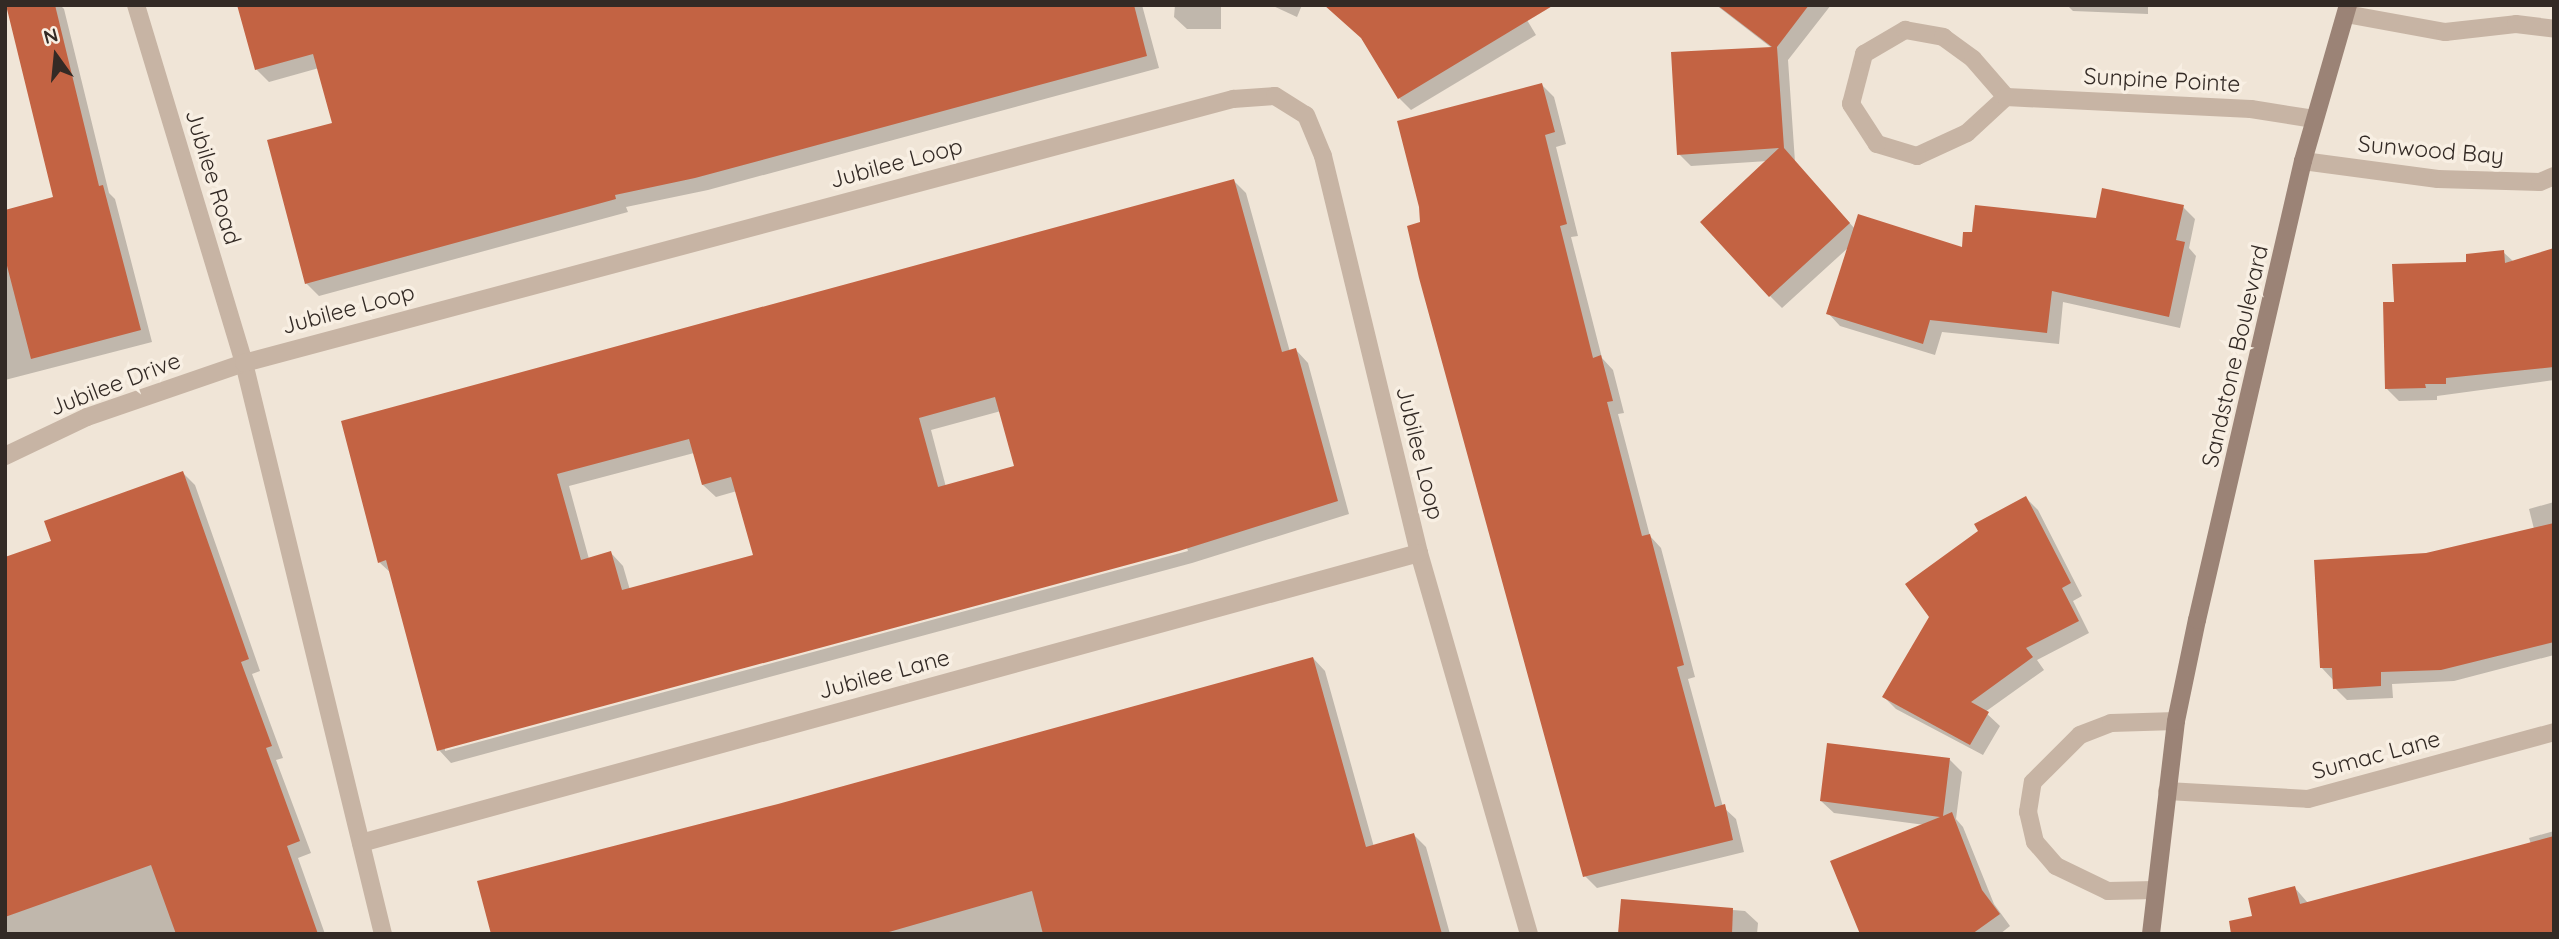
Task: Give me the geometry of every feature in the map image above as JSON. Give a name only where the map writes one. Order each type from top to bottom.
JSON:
[{"type":"street","name":"Jubilee Road","points":[[136,5],[244,363]]},
{"type":"street","points":[[2347,10],[2445,32],[2516,24],[2554,29]]},
{"type":"street","name":"Sandstone Boulevard","points":[[2151,934],[2176,721],[2303,161],[2347,10]]},
{"type":"street","points":[[1905,30],[1943,37],[1973,59],[2006,97],[1967,133],[1917,156],[1877,144],[1851,104],[1864,54],[1905,30]]},
{"type":"street","name":"Jubilee Loop","points":[[244,363],[1233,99],[1275,96],[1306,115],[1323,156],[1419,553],[1528,934]]},
{"type":"street","name":"Sunpine Pointe","points":[[2006,97],[2251,109],[2315,119]]},
{"type":"street","name":"Sunwood Bay","points":[[2303,161],[2438,179],[2540,182],[2554,176]]},
{"type":"street","name":"Jubilee Drive","points":[[5,456],[87,416],[244,363]]},
{"type":"street","points":[[244,363],[383,934]]},
{"type":"street","name":"Jubilee Lane","points":[[361,843],[1419,553]]},
{"type":"street","points":[[2155,890],[2108,891],[2056,866],[2035,842],[2028,812],[2033,782],[2080,735],[2111,723],[2176,721]]},
{"type":"street","name":"Sumac Lane","points":[[2167,790],[2308,799],[2554,732]]},
{"type":"building","points":[[6,5],[55,5],[99,186],[103,185],[141,330],[31,359],[5,258],[5,210],[53,197]]},
{"type":"building","points":[[237,5],[1134,5],[1147,56],[695,178],[615,195],[616,199],[305,284],[267,140],[332,123],[313,54],[255,70]]},
{"type":"building","points":[[1324,5],[1554,5],[1398,99],[1361,38]]},
{"type":"building","points":[[1717,5],[1809,5],[1777,47],[1784,148],[1850,223],[1769,297],[1700,222],[1779,148],[1677,155],[1671,52],[1772,47]]},
{"type":"building","points":[[1542,83],[1555,132],[1545,135],[1567,224],[1560,226],[1593,358],[1601,355],[1613,401],[1607,402],[1642,536],[1650,534],[1684,665],[1677,667],[1715,807],[1725,804],[1733,840],[1583,877],[1419,278],[1407,226],[1420,222],[1419,207],[1397,121]]},
{"type":"building","points":[[1234,179],[1282,352],[1296,348],[1338,501],[1179,551],[437,751],[386,560],[378,563],[341,421]],"holes":[[[995,397],[1014,466],[938,487],[919,418]],[[689,439],[702,485],[731,477],[753,555],[622,590],[611,551],[581,560],[557,474]]]},
{"type":"building","points":[[2102,188],[2184,205],[2176,240],[2185,242],[2169,317],[2052,291],[2047,333],[1930,320],[1923,344],[1826,314],[1858,214],[1962,247],[1963,232],[1972,232],[1975,205],[2096,218]]},
{"type":"building","points":[[2554,248],[2554,367],[2446,378],[2446,384],[2425,384],[2426,388],[2385,389],[2383,302],[2394,302],[2392,264],[2466,262],[2466,254],[2504,250],[2505,263]]},
{"type":"building","points":[[183,471],[249,659],[241,662],[272,746],[266,748],[300,841],[287,846],[318,934],[176,934],[151,865],[5,917],[5,557],[51,541],[44,521]]},
{"type":"building","points":[[2026,496],[2071,583],[2062,588],[2079,621],[2026,648],[2033,657],[1971,702],[1989,712],[1970,745],[1882,697],[1929,617],[1905,584],[1978,531],[1974,524]]},
{"type":"building","points":[[2554,523],[2554,642],[2441,670],[2381,672],[2381,686],[2333,689],[2332,668],[2320,668],[2314,560],[2426,553]]},
{"type":"building","points":[[1313,657],[1366,847],[1414,833],[1442,934],[1043,934],[1032,891],[882,934],[491,934],[477,881],[778,804]]},
{"type":"building","points":[[1827,743],[1950,758],[1943,816],[1952,812],[1982,890],[2000,914],[1972,934],[1860,934],[1830,861],[1940,817],[1820,801]]},
{"type":"building","points":[[2554,836],[2554,934],[2231,934],[2229,921],[2252,916],[2248,898],[2295,886],[2300,904]]},
{"type":"building","points":[[1621,899],[1733,908],[1732,934],[1618,934]]}]
